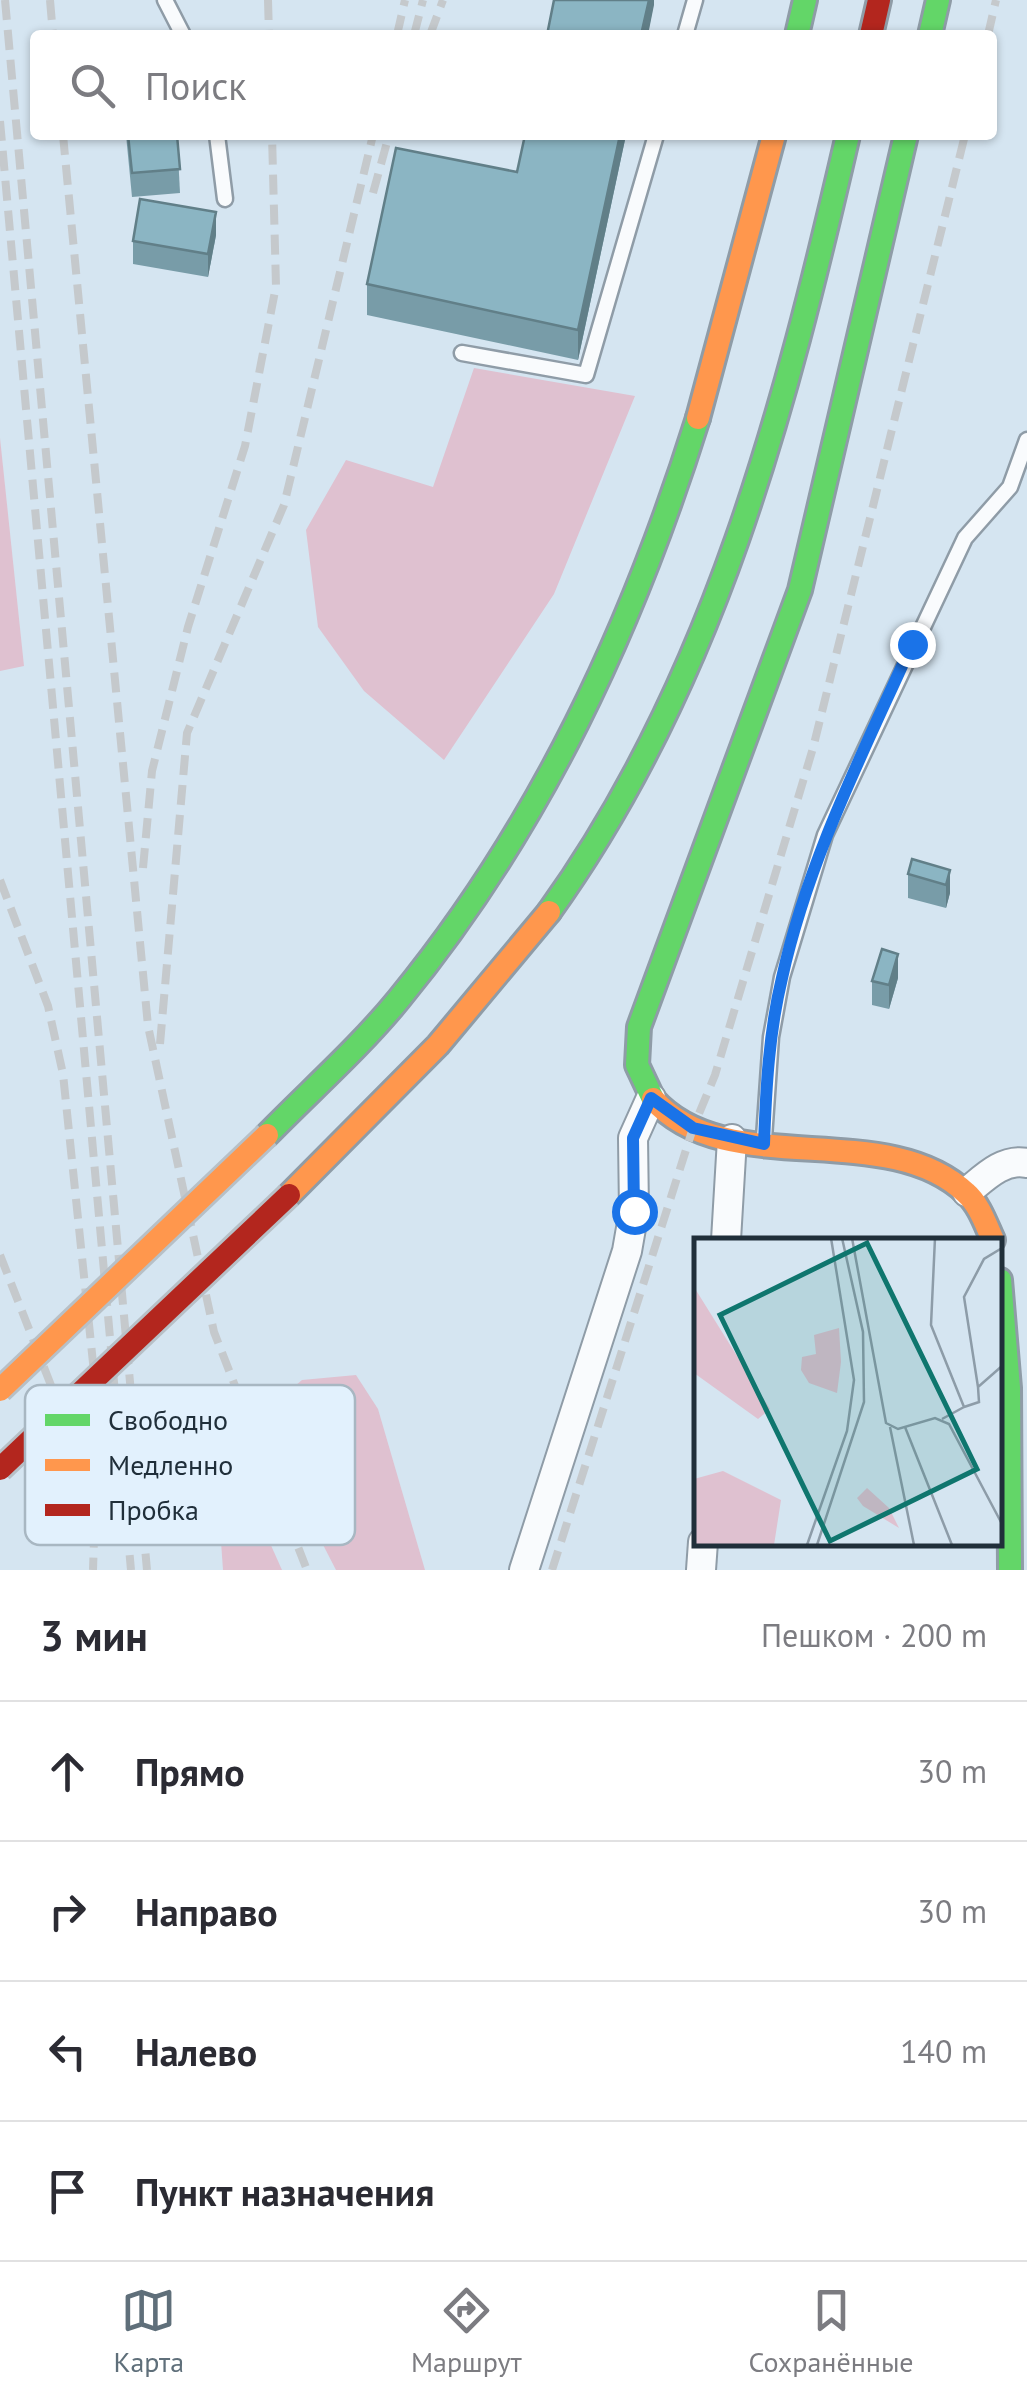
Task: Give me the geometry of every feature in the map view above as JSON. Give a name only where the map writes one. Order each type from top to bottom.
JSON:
[{"type":"main road","points":[[798,30],[805,0]]},
{"type":"main road","points":[[872,30],[879,0]]},
{"type":"main road","points":[[931,30],[938,0]]},
{"type":"main road","points":[[0,1390],[267,1135],[399,1000],[491,876],[576,734],[637,600],[680,483],[740,282],[773,140]]},
{"type":"main road","points":[[89,1385],[427,1062],[572,881],[648,752],[711,618],[758,484],[812,293],[847,140]]},
{"type":"main road","points":[[905,140],[800,590],[640,1027],[638,1065],[651,1098],[693,1128],[732,1139],[926,1167],[966,1192],[992,1238]]},
{"type":"main road","points":[[1002,1304],[1009,1388],[1010,1570]]},
{"type":"main road","points":[[0,1469],[25,1445]]},
{"type":"street","points":[[524,1570],[627,1251],[634,1211],[633,1138],[651,1098]]},
{"type":"street","points":[[726,1238],[732,1139]]},
{"type":"street","points":[[966,1192],[994,1170],[1018,1161],[1027,1163]]},
{"type":"street","points":[[701,1570],[703,1545]]},
{"type":"lane","points":[[165,0],[180,30]]},
{"type":"lane","points":[[687,30],[696,0]]},
{"type":"lane","points":[[218,140],[224,198]]},
{"type":"lane","points":[[462,353],[586,375],[655,140]]},
{"type":"lane","points":[[764,1144],[771,1037],[782,977],[825,835],[964,538],[1010,487],[1027,440]]},
{"type":"shaded area","points":[[474,368],[635,396],[554,594],[444,760],[364,691],[318,627],[306,530],[346,460],[433,487]]},
{"type":"shaded area","points":[[0,438],[24,666],[0,671]]},
{"type":"shaded area","points":[[356,1375],[378,1409],[425,1570],[336,1570],[323,1545],[355,1545],[355,1385],[296,1385],[302,1380]]},
{"type":"shaded area","points":[[221,1545],[271,1545],[282,1570],[223,1570]]},
{"type":"building","points":[[554,0],[649,0],[642,30],[548,30]]},
{"type":"building","points":[[129,140],[177,140],[180,169],[132,173]]},
{"type":"building","points":[[524,140],[619,140],[578,330],[367,284],[396,148],[517,172]]},
{"type":"building","points":[[140,199],[216,212],[208,254],[133,241]]},
{"type":"building","points":[[912,859],[950,870],[946,885],[908,874]]},
{"type":"building","points":[[882,949],[898,954],[889,985],[872,981]]},
{"type":"railway","points":[[5,0],[130,1385]]},
{"type":"railway","points":[[50,0],[53,30]]},
{"type":"railway","points":[[268,0],[269,30]]},
{"type":"railway","points":[[398,30],[405,0]]},
{"type":"railway","points":[[415,30],[423,0]]},
{"type":"railway","points":[[432,30],[443,0]]},
{"type":"railway","points":[[989,30],[996,0]]},
{"type":"railway","points":[[0,121],[114,1385]]},
{"type":"railway","points":[[63,140],[148,1026],[214,1332],[235,1385]]},
{"type":"railway","points":[[143,868],[152,771],[188,627],[245,446],[276,286],[272,140]]},
{"type":"railway","points":[[160,1044],[187,733],[284,505],[372,140]]},
{"type":"railway","points":[[373,193],[388,140]]},
{"type":"railway","points":[[552,1570],[693,1128],[715,1075],[813,748],[964,140]]},
{"type":"railway","points":[[0,880],[48,1006],[63,1074],[95,1385]]},
{"type":"railway","points":[[0,1255],[51,1385]]},
{"type":"railway","points":[[93,1570],[94,1545]]},
{"type":"railway","points":[[129,1545],[131,1570]]},
{"type":"railway","points":[[145,1545],[147,1570]]},
{"type":"railway","points":[[297,1545],[307,1570]]},
{"type":"traffic: fast","points":[[798,30],[805,0]]},
{"type":"traffic: fast","points":[[931,30],[938,0]]},
{"type":"traffic: fast","points":[[549,912],[607,823],[657,732],[700,637],[769,440],[847,140]]},
{"type":"traffic: fast","points":[[653,1099],[637,1065],[639,1027],[800,590],[905,140]]},
{"type":"traffic: fast","points":[[267,1135],[384,1017],[450,933],[496,865],[577,723],[612,649],[698,418]]},
{"type":"traffic: fast","points":[[1002,1304],[1009,1388],[1010,1570]]},
{"type":"traffic: slow","points":[[698,418],[773,140]]},
{"type":"traffic: slow","points":[[289,1195],[438,1045],[549,912]]},
{"type":"traffic: slow","points":[[653,1099],[684,1124],[721,1138],[894,1158],[933,1171],[971,1198],[992,1238]]},
{"type":"traffic: slow","points":[[0,1390],[267,1135]]},
{"type":"traffic: jam","points":[[872,30],[879,0]]},
{"type":"traffic: jam","points":[[89,1385],[289,1195]]},
{"type":"traffic: jam","points":[[0,1469],[25,1445]]},
{"type":"route","points":[[634,1211],[633,1138],[651,1098],[693,1128],[764,1144],[771,1037],[800,911],[825,835],[912,644]]}]
